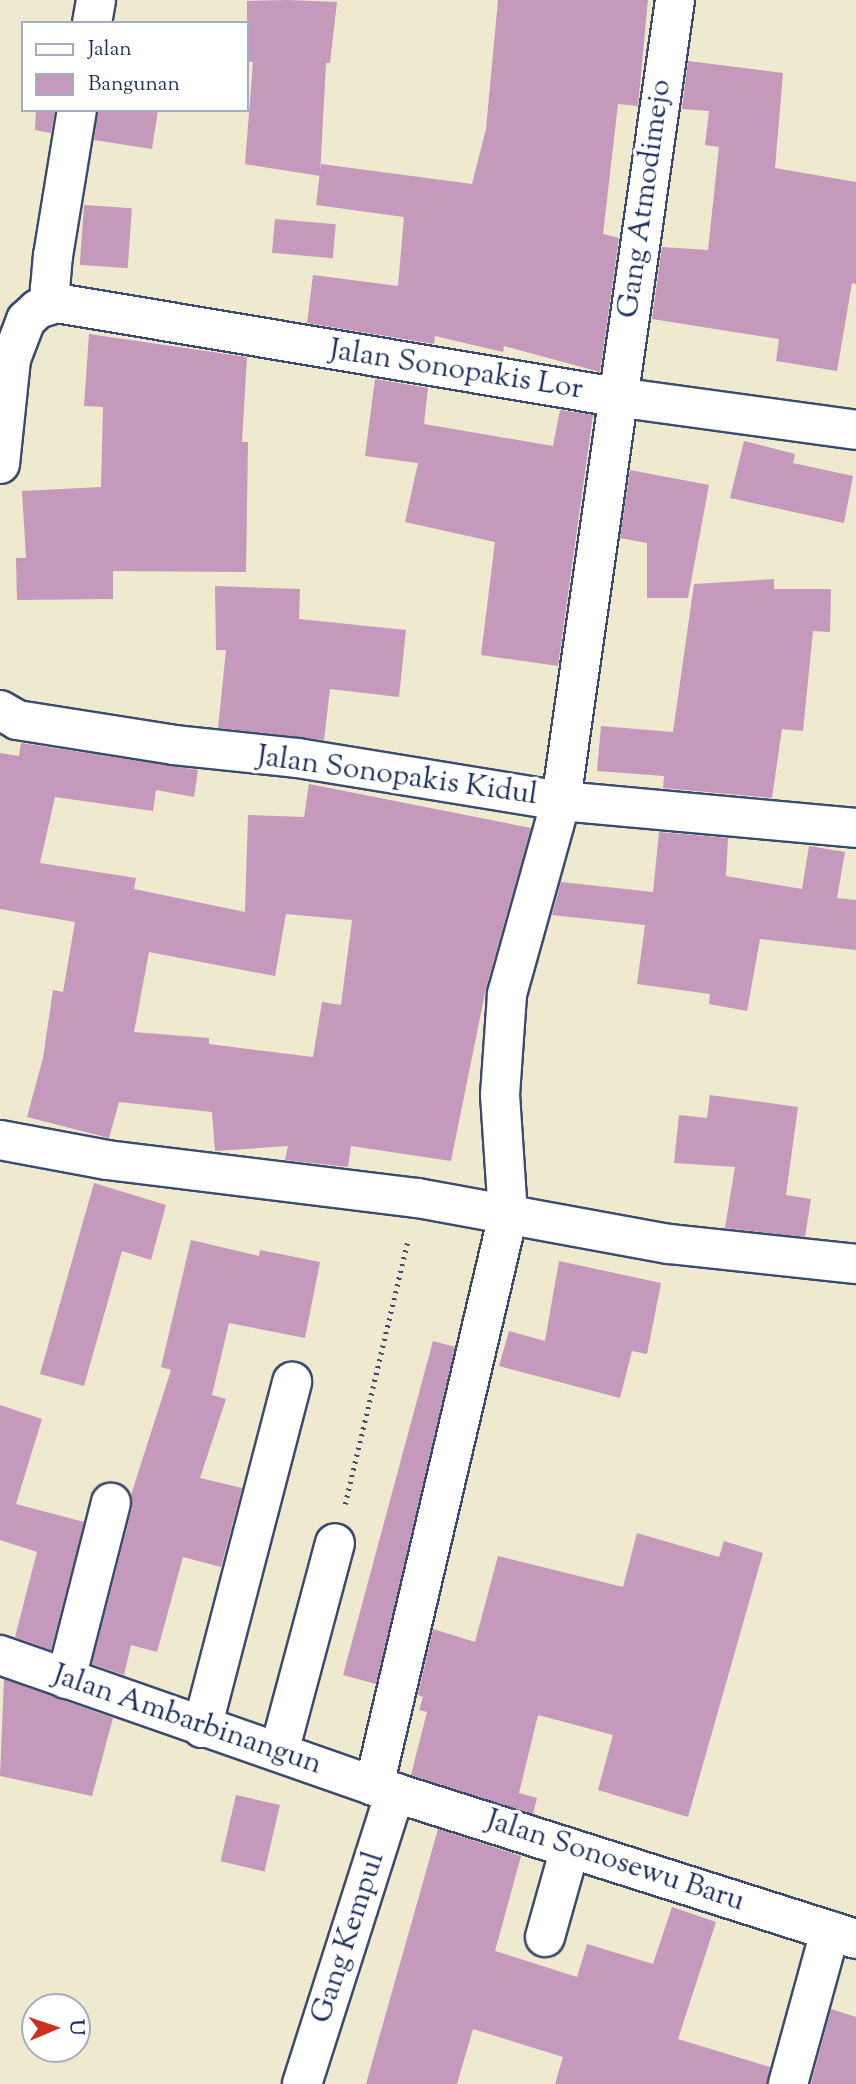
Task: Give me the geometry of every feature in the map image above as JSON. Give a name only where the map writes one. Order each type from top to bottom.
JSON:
[{"type":"street","points":[[92,21],[96,0]]},
{"type":"street","name":"Gang Atmodimejo","points":[[616,397],[676,0]]},
{"type":"street","points":[[0,464],[6,359],[26,320],[38,309],[57,303],[50,289],[53,256],[77,112]]},
{"type":"street","name":"Jalan Sonopakis Lor","points":[[57,303],[616,397],[856,430]]},
{"type":"street","name":"Jalan Sonopakis Kidul","points":[[0,710],[17,720],[186,747],[298,758],[561,801],[616,397]]},
{"type":"street","points":[[561,801],[856,828]]},
{"type":"street","name":"Gang Kempul","points":[[302,2084],[385,1789],[508,1215],[500,1047],[507,994],[561,801]]},
{"type":"street","points":[[0,1140],[107,1160],[418,1198],[669,1244],[856,1264]]},
{"type":"street","points":[[202,1728],[292,1381]]},
{"type":"street","points":[[66,1679],[111,1503]]},
{"type":"street","points":[[279,1752],[335,1543]]},
{"type":"street","name":"Jalan Ambarbinangun","points":[[0,1655],[202,1728],[385,1789]]},
{"type":"street","name":"Jalan Sonosewu Baru","points":[[385,1789],[843,1935]]},
{"type":"street","points":[[545,1937],[570,1848]]},
{"type":"street","points":[[788,2084],[843,1935]]},
{"type":"path","points":[[335,1543],[418,1198]]},
{"type":"building","points":[[498,0],[648,0],[638,106],[618,104],[603,234],[619,238],[600,372],[504,346],[503,352],[435,336],[434,344],[307,323],[313,275],[398,286],[404,217],[316,205],[321,164],[472,184],[486,129]]},
{"type":"building","points":[[247,1],[337,2],[330,63],[326,63],[320,176],[245,164],[253,62],[248,62]]},
{"type":"building","points":[[688,61],[783,73],[775,168],[856,182],[856,284],[852,283],[837,371],[776,361],[779,339],[652,319],[662,247],[708,250],[719,147],[705,145],[709,111],[682,109]]},
{"type":"building","points":[[36,112],[55,112],[51,133],[35,130]]},
{"type":"building","points":[[98,112],[158,112],[152,149],[94,140]]},
{"type":"building","points":[[84,205],[132,208],[128,268],[80,265]]},
{"type":"building","points":[[275,219],[336,224],[333,258],[272,253]]},
{"type":"building","points":[[89,334],[247,357],[242,442],[248,442],[246,572],[113,571],[113,599],[17,600],[16,558],[26,558],[22,491],[101,487],[103,407],[84,406]]},
{"type":"building","points":[[375,379],[428,388],[424,424],[553,446],[560,410],[593,415],[558,666],[481,655],[495,542],[405,522],[418,463],[365,456]]},
{"type":"building","points":[[744,441],[795,454],[793,463],[853,476],[844,523],[730,498]]},
{"type":"building","points":[[630,470],[709,485],[688,598],[647,598],[647,543],[620,538]]},
{"type":"building","points":[[774,579],[774,589],[831,589],[830,632],[813,631],[803,731],[782,729],[772,798],[663,788],[664,776],[597,771],[601,726],[673,732],[694,584]]},
{"type":"building","points":[[215,586],[300,589],[299,619],[406,630],[399,697],[330,689],[324,740],[218,728],[226,650],[216,650]]},
{"type":"building","points":[[21,743],[198,770],[194,797],[156,790],[153,811],[55,797],[40,863],[136,878],[134,889],[245,912],[248,815],[304,817],[309,784],[531,828],[486,988],[451,1161],[351,1146],[348,1167],[285,1160],[288,1146],[215,1151],[212,1112],[119,1102],[109,1138],[27,1117],[43,1058],[53,990],[63,992],[75,922],[0,909],[0,753],[19,756]],"holes":[[[286,914],[352,920],[341,1005],[322,1002],[313,1057],[209,1044],[209,1038],[134,1032],[149,952],[275,976]]]},
{"type":"building","points":[[659,832],[728,838],[726,876],[802,889],[809,846],[845,852],[837,898],[856,900],[856,950],[760,939],[747,1011],[709,1004],[710,994],[637,984],[645,925],[552,915],[561,882],[653,892]]},
{"type":"building","points":[[710,1095],[798,1107],[786,1195],[811,1199],[805,1237],[725,1228],[735,1167],[674,1163],[679,1115],[707,1118]]},
{"type":"building","points":[[94,1183],[166,1205],[151,1260],[122,1251],[84,1386],[40,1374]]},
{"type":"building","points":[[191,1240],[259,1256],[260,1250],[320,1262],[305,1338],[229,1323],[212,1395],[226,1399],[200,1478],[242,1488],[221,1567],[183,1557],[157,1652],[131,1645],[124,1675],[92,1664],[132,1508],[131,1495],[171,1370],[161,1367]]},
{"type":"building","points":[[559,1261],[661,1283],[647,1354],[632,1351],[620,1398],[499,1366],[509,1331],[545,1341]]},
{"type":"building","points":[[433,1341],[455,1347],[376,1684],[343,1675]]},
{"type":"building","points":[[0,1405],[42,1419],[16,1504],[84,1522],[51,1650],[15,1637],[37,1552],[0,1540]]},
{"type":"building","points":[[637,1533],[719,1557],[724,1541],[763,1553],[688,1817],[598,1790],[613,1735],[538,1715],[519,1793],[537,1798],[533,1814],[411,1775],[427,1712],[419,1710],[423,1697],[418,1695],[433,1629],[475,1642],[498,1556],[623,1587]]},
{"type":"building","points":[[4,1679],[113,1718],[92,1796],[0,1776]]},
{"type":"building","points":[[236,1795],[280,1805],[265,1871],[221,1861]]},
{"type":"building","points":[[438,1829],[521,1856],[495,1951],[577,1977],[587,1944],[653,1964],[672,1907],[716,1922],[678,2039],[770,2067],[767,2084],[555,2084],[563,2057],[473,2029],[457,2084],[366,2084]]},
{"type":"building","points":[[831,2009],[856,2017],[856,2084],[811,2084]]}]
